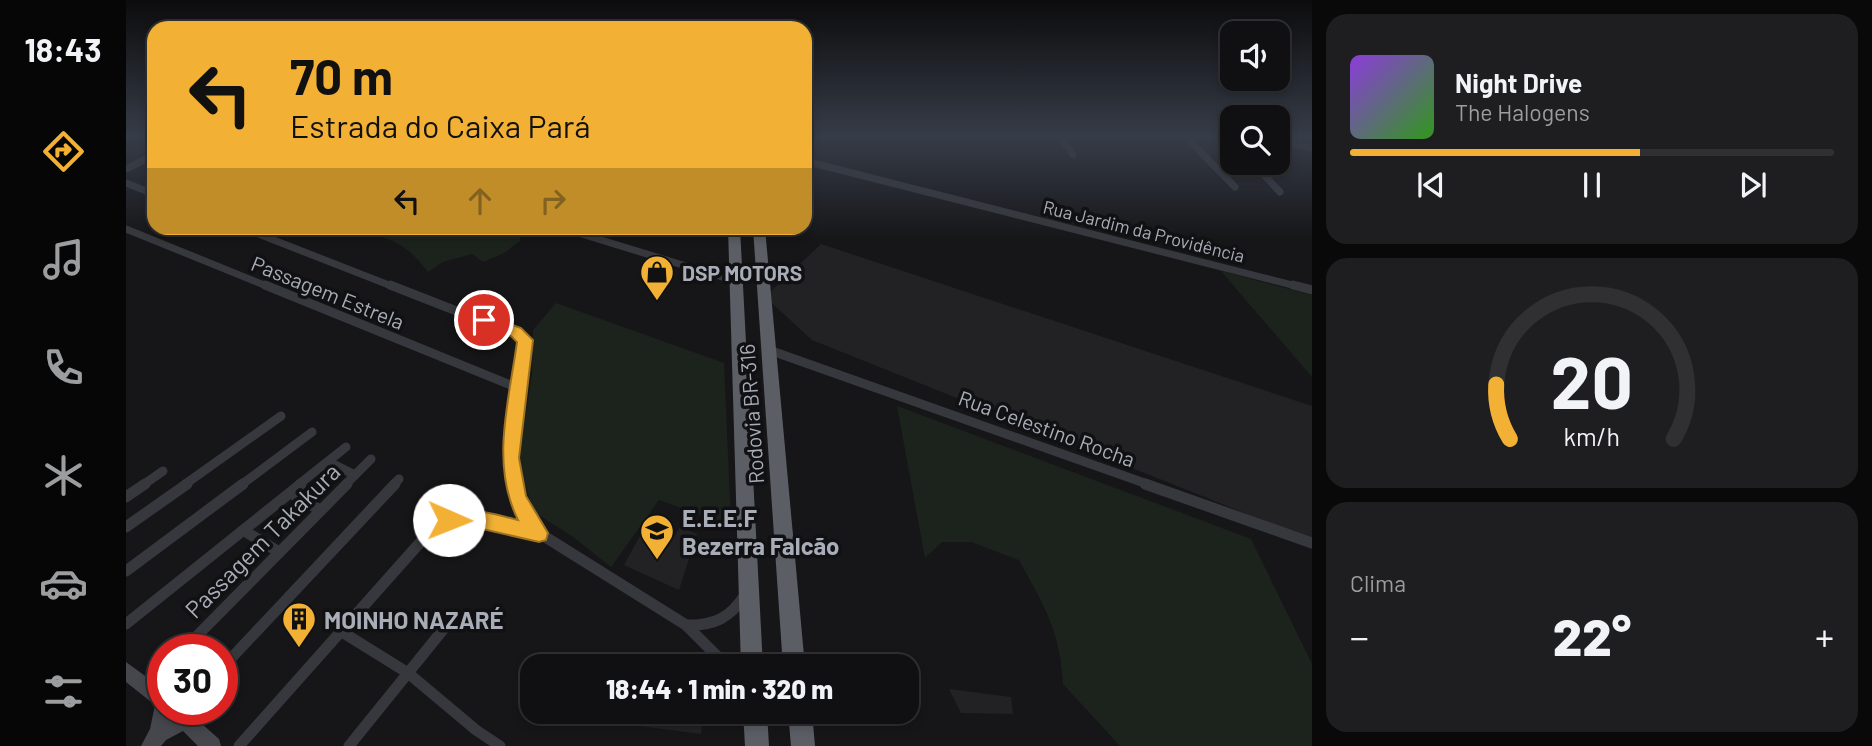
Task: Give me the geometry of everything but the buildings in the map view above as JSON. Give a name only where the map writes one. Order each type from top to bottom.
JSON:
[{"type":"highway","name":"Rodovia BR-316","points":[[734,235],[751,654]]},
{"type":"highway","name":"Rodovia BR-316","points":[[760,235],[793,654]]},
{"type":"highway","points":[[756,724],[757,746]]},
{"type":"highway","points":[[801,724],[803,746]]},
{"type":"main road","points":[[126,671],[146,687]]},
{"type":"main road","points":[[154,740],[173,725]]},
{"type":"main road","points":[[188,725],[212,746]]},
{"type":"street","name":"Rua Jardim da Providência","points":[[844,171],[1312,290]]},
{"type":"street","points":[[1220,171],[1236,187]]},
{"type":"street","points":[[1264,175],[1280,192]]},
{"type":"street","points":[[126,183],[147,191]]},
{"type":"street","name":"Passagem Estrela","points":[[126,229],[518,388]]},
{"type":"street","points":[[261,235],[520,334],[526,348],[518,388],[510,458],[512,477],[524,513],[539,533]]},
{"type":"street","points":[[585,235],[735,281]]},
{"type":"street","name":"Rua Celestino Rocha","points":[[769,350],[1312,543]]},
{"type":"street","points":[[126,527],[282,416]]},
{"type":"street","points":[[126,571],[312,432]]},
{"type":"street","points":[[126,624],[346,447]]},
{"type":"street","name":"Passagem Takakura","points":[[199,634],[371,459]]},
{"type":"street","points":[[329,461],[355,475]]},
{"type":"street","points":[[126,497],[163,471]]},
{"type":"street","points":[[238,650],[399,479]]},
{"type":"street","points":[[290,493],[320,510]]},
{"type":"street","points":[[239,746],[416,545],[441,523],[467,518],[539,533],[686,625],[715,654]]},
{"type":"street","points":[[243,530],[279,552]]},
{"type":"street","points":[[686,625],[700,626],[728,617],[736,610],[748,589]]},
{"type":"street","points":[[349,746],[446,626]]},
{"type":"street","points":[[342,632],[408,673],[476,730],[500,746]]},
{"type":"shaded area","points":[[375,235],[520,235],[520,241],[504,253],[483,262],[472,254],[443,262],[428,272],[412,254],[392,241]]},
{"type":"shaded area","points":[[821,244],[1312,406],[1312,540],[812,340],[765,297]]},
{"type":"shaded area","points":[[1221,271],[1312,295],[1312,377]]},
{"type":"shaded area","points":[[556,303],[724,363],[731,526],[659,500],[611,567],[572,536],[534,512],[518,462],[532,374],[533,330]]},
{"type":"shaded area","points":[[897,406],[1251,539],[1312,664],[1312,746],[1120,746],[1063,684],[1054,633],[1043,605],[1019,560],[971,542],[942,542],[925,558]]},
{"type":"shaded area","name":"E.E.E.F Bezerra Falcão","points":[[680,527],[697,534],[679,590],[624,565],[640,536],[668,547]]},
{"type":"shaded area","points":[[949,689],[1011,697],[1013,714],[961,713]]},
{"type":"shaded area","points":[[624,724],[702,724],[701,734]]},
{"type":"place","name":"DSP MOTORS","points":[[657,302]]},
{"type":"place","name":"E.E.E.F Bezerra Falcão","points":[[657,561]]},
{"type":"place","name":"MOINHO NAZARÉ","points":[[299,649]]},
{"type":"route","points":[[449,520],[478,519],[539,533],[524,513],[517,496],[510,458],[525,340],[516,332],[484,320]]}]
